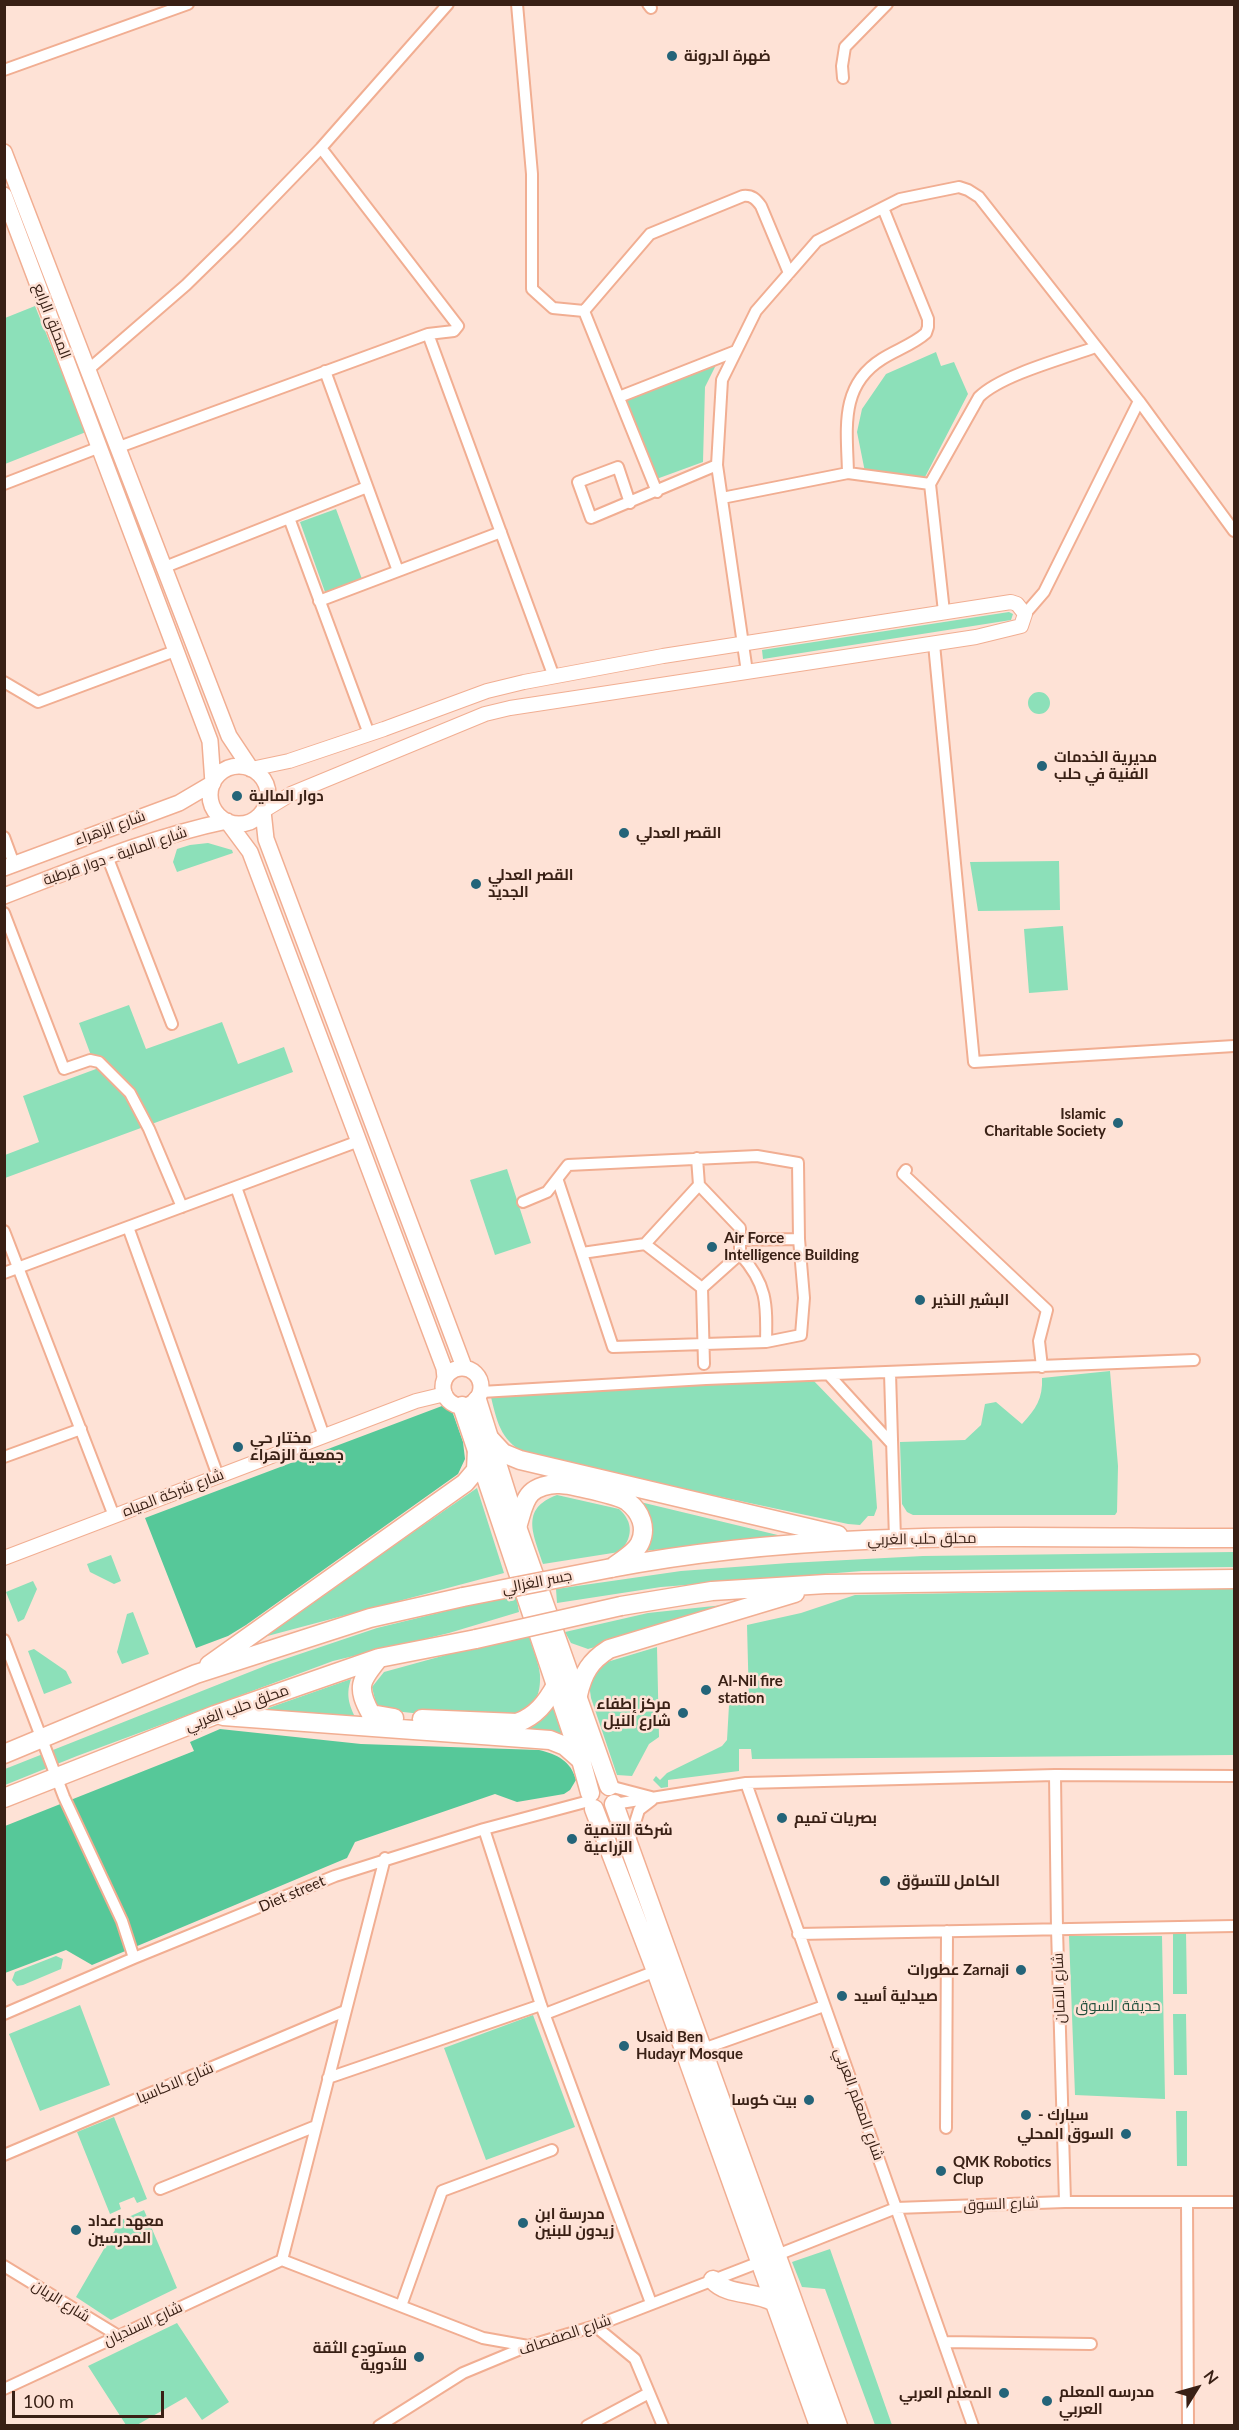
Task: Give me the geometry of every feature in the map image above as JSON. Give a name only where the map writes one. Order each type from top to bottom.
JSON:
[{"type":"main road","points":[[4,152],[230,736],[251,769]]},
{"type":"main road","name":"المحلق الرابع","points":[[4,195],[210,741],[213,783]]},
{"type":"main road","points":[[227,821],[243,824],[258,818],[267,804],[267,787],[258,773],[251,769],[233,767],[218,776],[211,792],[214,809],[227,821],[250,852],[444,1368],[445,1394],[451,1402],[473,1399]]},
{"type":"main road","name":"شارع الزهراء","points":[[9,866],[179,802],[213,783]]},
{"type":"main road","points":[[263,811],[266,839],[464,1367],[478,1376],[473,1399],[484,1444],[556,1685],[581,1760],[591,1801],[656,1971],[819,2426]]},
{"type":"main road","name":"شارع المالية - دوار قرطبة","points":[[4,896],[107,856],[189,829],[227,821]]},
{"type":"main road","points":[[445,1378],[453,1370],[464,1367]]},
{"type":"main road","points":[[484,1444],[517,1527],[609,1786],[614,1792],[614,1804],[838,2426]]},
{"type":"main road","points":[[484,1444],[520,1460],[861,1540]]},
{"type":"main road","points":[[4,1754],[196,1674],[465,1483],[476,1470],[484,1444]]},
{"type":"main road","points":[[517,1527],[524,1503],[532,1492],[545,1486],[559,1483],[628,1501],[639,1515],[644,1530],[639,1545],[611,1568]]},
{"type":"main road","name":"محلق حلب الغربي","points":[[611,1568],[771,1544],[895,1539],[1234,1538]]},
{"type":"main road","name":"جسر الغزالي","points":[[196,1674],[370,1618],[611,1568]]},
{"type":"main road","points":[[578,1695],[583,1674],[595,1658],[609,1649],[826,1584],[1234,1579]]},
{"type":"main road","name":"محلق حلب الغربي","points":[[4,1798],[215,1715],[379,1658],[476,1639],[621,1606],[712,1591],[826,1584]]},
{"type":"main road","points":[[379,1658],[363,1682],[362,1697],[371,1714],[389,1717],[517,1723],[530,1718],[547,1702],[556,1685]]},
{"type":"main road","points":[[215,1715],[550,1740],[565,1746],[581,1760]]},
{"type":"main road","points":[[591,1801],[600,1785],[609,1786]]},
{"type":"main road","points":[[591,1801],[603,1812],[614,1804]]},
{"type":"main road","points":[[713,2280],[724,2288],[755,2293],[774,2302]]},
{"type":"street","points":[[4,70],[188,4]]},
{"type":"street","points":[[88,369],[186,285],[321,148],[448,4]]},
{"type":"street","points":[[517,4],[532,174],[532,289],[553,308],[584,311]]},
{"type":"street","points":[[843,78],[845,46],[887,4]]},
{"type":"street","points":[[119,447],[428,334],[454,332],[458,326],[321,148]]},
{"type":"street","points":[[747,672],[717,465],[722,381],[756,311],[817,241],[900,199],[959,187],[979,197],[1139,401],[1234,531]]},
{"type":"street","points":[[584,311],[650,234],[743,196],[756,199],[761,206],[789,273]]},
{"type":"street","points":[[848,473],[847,432],[850,395],[861,378],[880,361],[922,337],[928,327],[928,319],[883,208]]},
{"type":"street","points":[[584,311],[657,492]]},
{"type":"street","points":[[428,334],[554,677]]},
{"type":"street","points":[[944,612],[930,484],[979,397],[1002,381],[1096,347]]},
{"type":"street","points":[[619,397],[736,351]]},
{"type":"street","points":[[325,371],[398,571]]},
{"type":"street","points":[[263,811],[291,794],[485,714],[510,708],[934,644],[1012,630],[1021,626],[1025,614],[1044,592],[1139,401]]},
{"type":"street","points":[[4,484],[100,447]]},
{"type":"street","points":[[630,503],[618,467],[578,482],[591,518],[630,503],[657,492],[717,465]]},
{"type":"street","points":[[722,498],[848,473],[930,484]]},
{"type":"street","points":[[165,567],[367,487]]},
{"type":"street","points":[[289,518],[369,734]]},
{"type":"street","points":[[320,601],[501,532]]},
{"type":"street","points":[[251,769],[289,761],[487,691],[554,677],[663,656],[1011,602],[1017,604],[1025,614]]},
{"type":"street","points":[[934,644],[974,1062],[1234,1046]]},
{"type":"street","points":[[4,682],[38,702],[175,651]]},
{"type":"street","points":[[4,837],[9,866]]},
{"type":"street","points":[[107,856],[172,1024]]},
{"type":"street","points":[[4,913],[64,1069],[90,1060],[99,1062],[130,1093],[149,1129],[182,1207]]},
{"type":"street","points":[[4,1273],[359,1141]]},
{"type":"street","points":[[523,1202],[547,1192],[558,1181],[568,1165],[757,1156],[798,1163],[799,1239],[804,1298],[801,1335],[766,1342],[613,1347],[558,1181]]},
{"type":"street","points":[[697,1158],[699,1185],[740,1228],[740,1254],[759,1278],[764,1292],[766,1342]]},
{"type":"street","points":[[906,1170],[903,1174],[1047,1310],[1039,1341],[1042,1367]]},
{"type":"street","points":[[582,1253],[645,1244],[699,1185]]},
{"type":"street","points":[[236,1187],[324,1436]]},
{"type":"street","points":[[128,1227],[218,1476]]},
{"type":"street","points":[[4,1230],[114,1516]]},
{"type":"street","points":[[741,1240],[799,1239]]},
{"type":"street","points":[[645,1244],[702,1288]]},
{"type":"street","points":[[702,1288],[740,1254]]},
{"type":"street","points":[[702,1288],[704,1364]]},
{"type":"street","points":[[473,1399],[706,1379],[1194,1360]]},
{"type":"street","points":[[890,1373],[895,1539]]},
{"type":"street","points":[[829,1375],[892,1444]]},
{"type":"street","name":"شارع شركة المياه","points":[[4,1558],[416,1401],[445,1394]]},
{"type":"street","points":[[4,1457],[81,1429]]},
{"type":"street","points":[[4,1640],[80,1834],[122,1921],[134,1958]]},
{"type":"street","points":[[614,1804],[746,1782],[1055,1775],[1234,1776]]},
{"type":"street","name":"شارع الامان","points":[[1055,1775],[1065,2202]]},
{"type":"street","name":"شارع المعلم العربي","points":[[746,1782],[973,2426]]},
{"type":"street","points":[[609,1786],[654,1798]]},
{"type":"street","points":[[629,1842],[639,1810],[654,1798]]},
{"type":"street","name":"Diet street","points":[[4,2014],[335,1875],[484,1829],[591,1801]]},
{"type":"street","points":[[484,1829],[543,2009],[651,2303]]},
{"type":"street","points":[[385,1858],[282,2260],[483,2338],[528,2346]]},
{"type":"street","points":[[798,1934],[1234,1926]]},
{"type":"street","points":[[946,2128],[947,1931]]},
{"type":"street","points":[[328,2078],[656,1971]]},
{"type":"street","points":[[703,2049],[824,2006]]},
{"type":"street","name":"شارع الاكاسيا","points":[[4,2155],[345,2011]]},
{"type":"street","points":[[160,2189],[316,2126]]},
{"type":"street","points":[[400,2306],[442,2191],[552,2150]]},
{"type":"street","name":"شارع السوق","points":[[777,2255],[896,2208],[1065,2202],[1234,2202]]},
{"type":"street","points":[[1187,2202],[1188,2426]]},
{"type":"street","name":"شارع السنديان","points":[[4,2389],[282,2260]]},
{"type":"street","name":"شارع الصفصاف","points":[[379,2426],[463,2373],[528,2346],[595,2326],[760,2262]]},
{"type":"street","name":"شارع الريان","points":[[4,2266],[117,2335]]},
{"type":"street","points":[[595,2326],[635,2359],[663,2426]]},
{"type":"street","points":[[944,2342],[1091,2344]]},
{"type":"street","points":[[587,2426],[650,2393]]},
{"type":"green space","points":[[35,306],[86,432],[5,464],[5,318]]},
{"type":"green space","points":[[936,352],[941,366],[954,362],[968,394],[925,477],[867,482],[857,432],[862,409],[886,374]]},
{"type":"green space","points":[[718,361],[705,387],[703,462],[651,481],[622,404],[628,398]]},
{"type":"green space","points":[[336,509],[362,579],[325,592],[300,522]]},
{"type":"green space","points":[[1009,612],[1013,614],[1011,620],[763,659],[762,650]]},
{"type":"green space","points":[[1035,692],[1043,692],[1050,699],[1050,707],[1043,714],[1035,714],[1028,707],[1028,699]]},
{"type":"green space","points":[[208,843],[232,850],[233,853],[177,872],[173,862],[177,849]]},
{"type":"green space","points":[[1059,861],[1060,910],[978,911],[970,862]]},
{"type":"green space","points":[[1063,926],[1068,990],[1029,993],[1024,929]]},
{"type":"green space","points":[[129,1005],[146,1049],[222,1022],[238,1064],[284,1047],[293,1072],[5,1178],[5,1155],[39,1142],[23,1096],[96,1069],[79,1023]]},
{"type":"green space","points":[[507,1169],[531,1243],[495,1255],[470,1180]]},
{"type":"green space","points":[[1110,1371],[1118,1466],[1117,1512],[1115,1515],[913,1515],[907,1512],[902,1504],[900,1442],[965,1440],[981,1425],[985,1404],[996,1402],[1022,1424],[1038,1403],[1042,1378]]},
{"type":"green space","points":[[812,1379],[872,1441],[877,1508],[874,1516],[868,1516],[860,1525],[529,1456],[507,1439],[499,1425],[491,1397]]},
{"type":"green space","points":[[442,1406],[451,1408],[463,1442],[465,1459],[458,1474],[246,1625],[228,1636],[196,1648],[145,1518]]},
{"type":"green space","points":[[477,1488],[504,1573],[260,1638]]},
{"type":"green space","points":[[557,1495],[619,1509],[627,1519],[630,1530],[624,1547],[619,1552],[543,1564],[533,1533],[533,1515],[545,1501]]},
{"type":"green space","points":[[636,1501],[786,1537],[643,1551]]},
{"type":"green space","points":[[1234,1552],[1234,1567],[862,1571],[661,1587],[557,1603],[556,1589],[681,1571],[789,1563],[923,1556]]},
{"type":"green space","points":[[111,1555],[121,1581],[114,1584],[90,1572],[87,1564]]},
{"type":"green space","points":[[33,1581],[37,1589],[24,1619],[18,1622],[6,1592]]},
{"type":"green space","points":[[1234,1588],[1234,1755],[752,1759],[751,1749],[739,1749],[739,1771],[668,1780],[668,1787],[661,1788],[653,1780],[656,1776],[660,1780],[667,1773],[722,1746],[727,1740],[729,1705],[749,1703],[747,1625],[801,1613],[855,1595]]},
{"type":"green space","points":[[516,1594],[519,1612],[449,1633],[333,1661],[5,1785],[5,1769],[270,1664],[377,1628]]},
{"type":"green space","points":[[761,1601],[588,1649],[571,1643],[565,1632],[648,1613]]},
{"type":"green space","points":[[133,1612],[149,1654],[122,1664],[117,1652],[127,1614]]},
{"type":"green space","points":[[529,1635],[539,1669],[540,1686],[532,1707],[518,1718],[494,1720],[454,1717],[385,1710],[376,1704],[372,1687],[384,1672]]},
{"type":"green space","points":[[657,1647],[659,1737],[649,1744],[632,1776],[617,1775],[591,1698],[589,1684],[592,1676],[607,1662]]},
{"type":"green space","points":[[34,1649],[66,1671],[72,1683],[44,1694],[28,1651]]},
{"type":"green space","points":[[351,1679],[348,1691],[349,1702],[358,1723],[257,1712]]},
{"type":"green space","points":[[551,1702],[564,1740],[520,1730]]},
{"type":"green space","points":[[220,1729],[361,1744],[539,1750],[552,1754],[567,1763],[576,1780],[570,1790],[564,1794],[517,1802],[495,1794],[355,1842],[347,1858],[92,1965],[66,1950],[5,1973],[5,1826],[194,1751],[190,1742]]},
{"type":"green space","points":[[1173,1931],[1186,1932],[1187,1994],[1173,1994]]},
{"type":"green space","name":"حديقة السوق","points":[[1069,1936],[1162,1936],[1165,2099],[1075,2095]]},
{"type":"green space","points":[[56,1956],[63,1959],[61,1969],[23,1985],[17,1986],[12,1980],[15,1972]]},
{"type":"green space","points":[[80,2005],[110,2085],[40,2111],[9,2034]]},
{"type":"green space","points":[[1173,2014],[1186,2014],[1187,2075],[1174,2075]]},
{"type":"green space","points":[[533,2015],[575,2127],[486,2160],[444,2048]]},
{"type":"green space","points":[[1176,2111],[1187,2111],[1187,2166],[1177,2166]]},
{"type":"green space","points":[[114,2117],[147,2199],[137,2203],[134,2197],[119,2203],[121,2209],[110,2214],[77,2132]]},
{"type":"green space","points":[[144,2210],[177,2288],[111,2320],[76,2297],[115,2230],[113,2224]]},
{"type":"green space","points":[[830,2249],[892,2425],[875,2425],[825,2289],[802,2287],[792,2262]]},
{"type":"green space","points":[[177,2323],[229,2402],[202,2420],[186,2397],[137,2425],[126,2425],[88,2366]]},
{"type":"place","name":"ضهرة الدرونة","points":[[672,56]]},
{"type":"place","name":"مديرية الخدمات الفنية في حلب","points":[[1042,766]]},
{"type":"place","name":"دوار المالية","points":[[237,796]]},
{"type":"place","name":"القصر العدلي","points":[[624,833]]},
{"type":"place","name":"القصر العدلي الجديد","points":[[476,884]]},
{"type":"place","name":"Islamic Charitable Society","points":[[1118,1123]]},
{"type":"place","name":"Air Force Intelligence Building","points":[[712,1247]]},
{"type":"place","name":"البشير النذير","points":[[920,1300]]},
{"type":"place","name":"مختار حي جمعية الزهراء","points":[[238,1447]]},
{"type":"place","name":"Al-Nil fire station","points":[[706,1690]]},
{"type":"place","name":"مركز إطفاء شارع النيل","points":[[683,1713]]},
{"type":"place","name":"بصريات تميم","points":[[782,1818]]},
{"type":"place","name":"شركة التنمية الزراعية","points":[[572,1839]]},
{"type":"place","name":"الكامل للتسوّق","points":[[885,1881]]},
{"type":"place","name":"عطورات Zarnaji","points":[[1021,1970]]},
{"type":"place","name":"صيدلية أسيد","points":[[842,1996]]},
{"type":"place","name":"Usaid Ben Hudayr Mosque","points":[[624,2046]]},
{"type":"place","name":"بيت كوسا","points":[[809,2100]]},
{"type":"place","name":"- سبارك","points":[[1026,2115]]},
{"type":"place","name":"السوق المحلي","points":[[1126,2134]]},
{"type":"place","name":"QMK Robotics Clup","points":[[941,2171]]},
{"type":"place","name":"مدرسة ابن زيدون للبنين","points":[[523,2223]]},
{"type":"place","name":"معهد اعداد المدرسين","points":[[76,2230]]},
{"type":"place","name":"مستودع الثقة للأدوية","points":[[419,2357]]},
{"type":"place","name":"المعلم العربي","points":[[1004,2393]]},
{"type":"place","name":"مدرسه المعلم العربي","points":[[1047,2401]]}]
